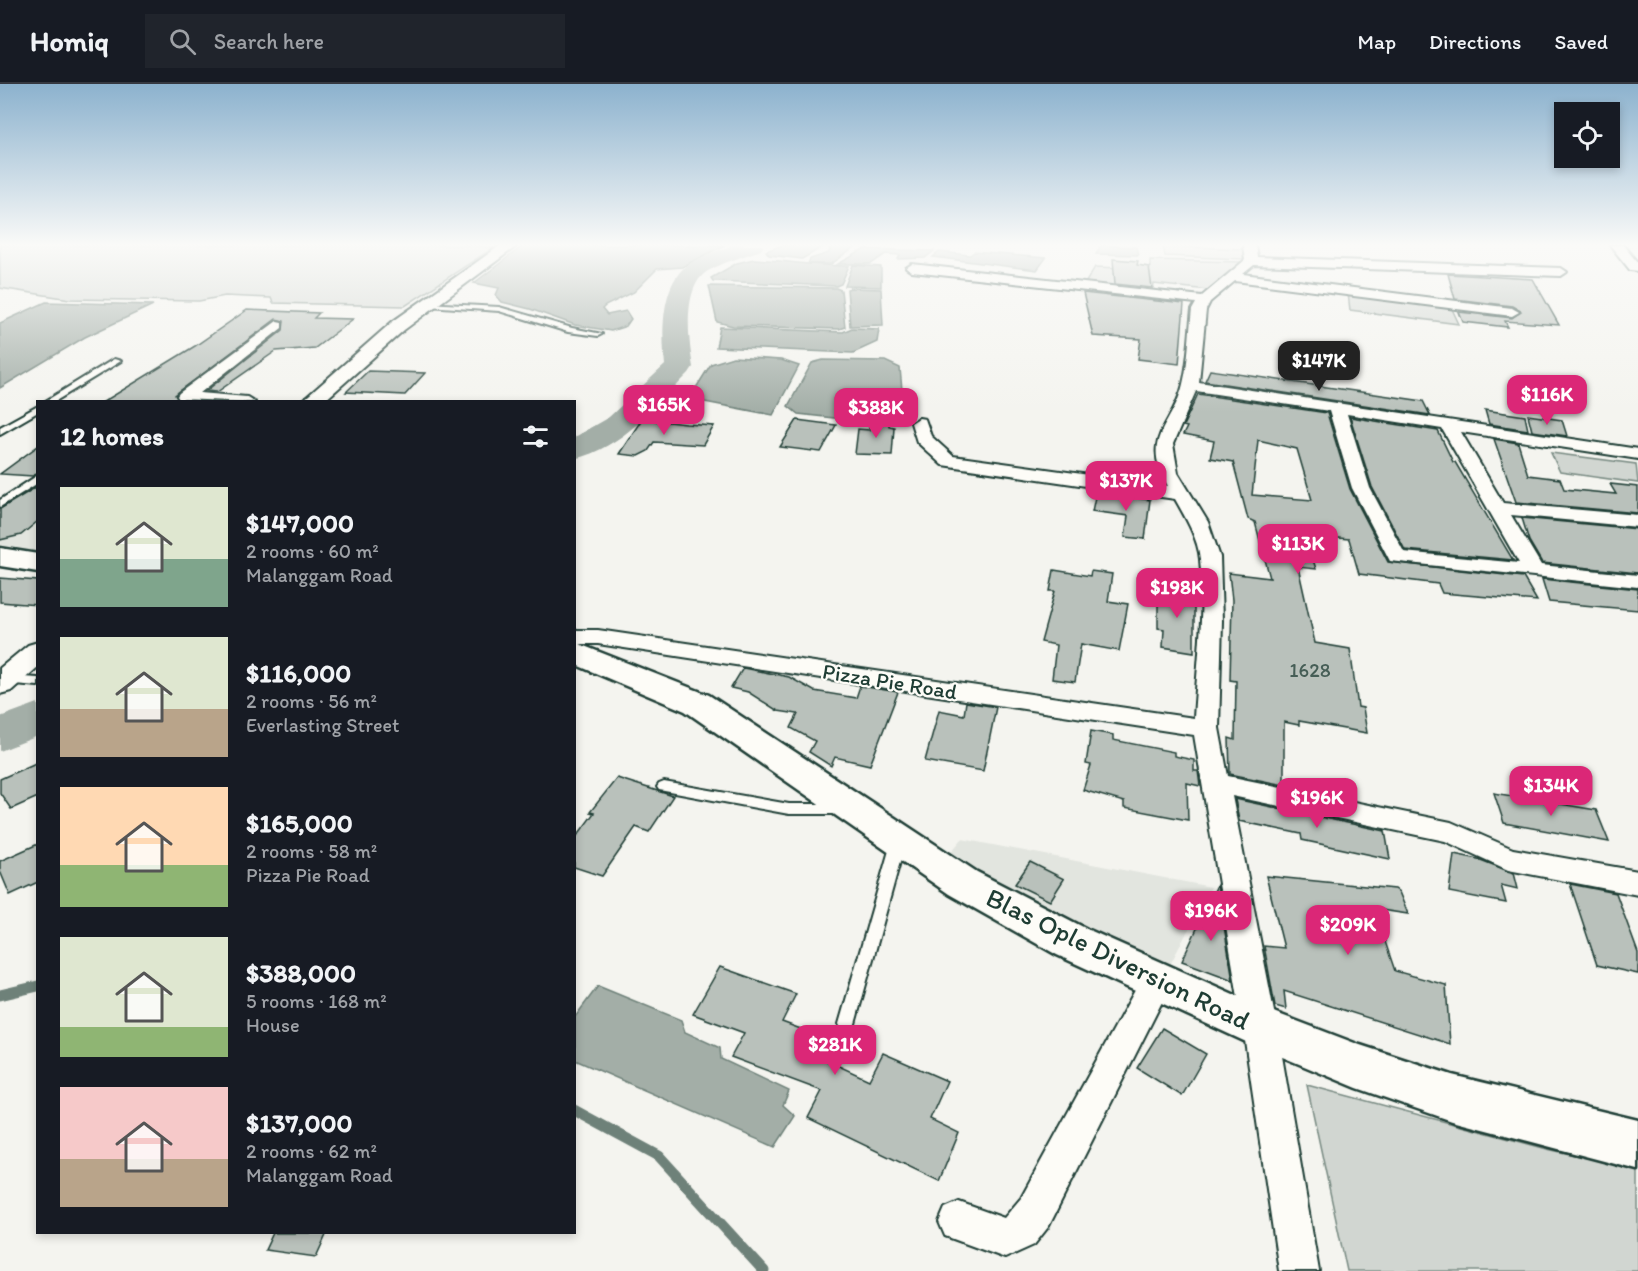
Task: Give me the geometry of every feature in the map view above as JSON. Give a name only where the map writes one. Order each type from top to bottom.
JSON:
[{"type":"main road","name":"Blas Ople Diversion Road","points":[[576,653],[697,704],[963,883],[1071,942],[1156,982],[1260,1027],[1357,1065],[1452,1098],[1638,1145]]},
{"type":"street","points":[[313,400],[398,326],[433,300]]},
{"type":"street","points":[[1205,300],[1198,310],[1191,386],[1164,444],[1169,473],[1198,522],[1210,557],[1211,621],[1206,729],[1260,1027],[1299,1271]]},
{"type":"street","points":[[1416,300],[1512,312],[1506,300]]},
{"type":"street","points":[[226,400],[185,396],[277,325]]},
{"type":"street","points":[[1191,386],[1638,454]]},
{"type":"street","points":[[1337,409],[1362,488],[1397,557],[1638,581]]},
{"type":"street","points":[[920,423],[923,438],[948,461],[1181,494]]},
{"type":"street","points":[[1448,425],[1534,571]]},
{"type":"street","points":[[1498,508],[1638,521]]},
{"type":"street","name":"Pizza Pie Road","points":[[576,637],[598,637],[1206,729]]},
{"type":"street","points":[[2,682],[36,653]]},
{"type":"street","points":[[1214,783],[1451,832],[1508,859],[1638,883]]},
{"type":"street","points":[[959,1222],[1005,1238],[1020,1231],[1035,1212],[1064,1160],[1156,982]]},
{"type":"lane","points":[[428,304],[499,309],[571,330],[598,334]]},
{"type":"lane","points":[[51,400],[117,361]]},
{"type":"lane","points":[[0,430],[36,409]]},
{"type":"lane","points":[[0,504],[36,479]]},
{"type":"lane","points":[[2,682],[36,682]]},
{"type":"lane","points":[[664,787],[789,809],[853,809]]},
{"type":"lane","points":[[847,1024],[899,840]]},
{"type":"shaded area","points":[[272,300],[414,300],[405,306],[273,303]]},
{"type":"shaded area","points":[[501,300],[617,300],[602,309],[607,315],[626,311],[631,319],[626,326],[611,331],[575,325]]},
{"type":"shaded area","points":[[712,300],[842,300],[845,327],[839,329],[733,326],[717,322]]},
{"type":"shaded area","points":[[848,300],[882,300],[883,325],[850,326]]},
{"type":"shaded area","points":[[1349,300],[1402,300],[1451,307],[1459,324],[1350,310]]},
{"type":"shaded area","points":[[46,302],[153,305],[85,337],[0,388],[0,323]]},
{"type":"shaded area","points":[[720,327],[843,332],[852,328],[879,329],[877,342],[853,353],[716,347]]},
{"type":"shaded area","points":[[733,357],[781,360],[799,366],[773,415],[689,399],[711,364]]},
{"type":"shaded area","points":[[823,360],[885,361],[900,368],[902,390],[911,417],[909,421],[872,410],[870,414],[864,413],[860,421],[798,414],[788,406],[812,363]]},
{"type":"shaded area","points":[[1551,453],[1636,464],[1638,483],[1560,472]]},
{"type":"shaded area","points":[[36,481],[36,557],[0,551],[0,508]]},
{"type":"shaded area","points":[[962,839],[1211,887],[1165,974],[945,859]]},
{"type":"shaded area","points":[[598,986],[681,1020],[685,1032],[720,1048],[721,1059],[789,1091],[783,1105],[795,1116],[775,1147],[576,1060],[576,1016]]},
{"type":"shaded area","points":[[1307,1085],[1547,1149],[1638,1169],[1638,1271],[1347,1271]]},
{"type":"building","points":[[1085,300],[1151,300],[1184,304],[1179,364],[1138,359],[1141,339],[1093,336]]},
{"type":"building","points":[[1466,300],[1545,300],[1559,325],[1505,321],[1508,327],[1463,322],[1459,312],[1512,318],[1521,311],[1512,306]]},
{"type":"building","points":[[247,310],[319,313],[314,318],[353,319],[315,348],[276,351],[217,392],[206,391],[283,330],[284,321],[276,319],[175,395],[178,400],[106,400],[195,346]]},
{"type":"building","points":[[1210,370],[1423,401],[1430,415],[1205,381]]},
{"type":"building","points":[[368,371],[425,373],[405,395],[346,392]]},
{"type":"building","points":[[1198,394],[1327,413],[1350,489],[1388,562],[1523,577],[1537,601],[1442,593],[1438,584],[1359,574],[1349,539],[1305,535],[1316,569],[1298,567],[1315,643],[1350,649],[1358,707],[1363,708],[1367,733],[1299,721],[1299,725],[1284,722],[1284,785],[1230,774],[1229,738],[1235,740],[1236,681],[1230,680],[1232,600],[1229,573],[1270,578],[1255,522],[1248,519],[1233,462],[1210,458],[1214,441],[1183,435],[1187,427],[1183,426]],"holes":[[[1258,440],[1297,449],[1312,500],[1252,495]]]},
{"type":"building","points":[[1485,410],[1525,416],[1528,430],[1489,424]]},
{"type":"building","points":[[1528,415],[1562,420],[1567,436],[1532,431]]},
{"type":"building","points":[[1350,417],[1438,431],[1453,462],[1513,560],[1405,550],[1372,487]]},
{"type":"building","points":[[642,419],[714,426],[703,445],[654,442],[648,451],[638,456],[619,454]]},
{"type":"building","points":[[870,419],[889,420],[889,426],[894,427],[892,455],[855,454],[858,429],[869,430]]},
{"type":"building","points":[[797,420],[836,425],[821,452],[780,447]]},
{"type":"building","points":[[1494,439],[1518,443],[1528,475],[1560,479],[1564,489],[1616,494],[1610,484],[1638,487],[1638,513],[1516,502]]},
{"type":"building","points":[[36,447],[36,474],[33,476],[0,474]]},
{"type":"building","points":[[36,487],[36,523],[21,535],[0,540],[0,509]]},
{"type":"building","points":[[1096,492],[1150,500],[1145,539],[1125,537],[1128,516],[1092,511]]},
{"type":"building","points":[[1522,518],[1638,529],[1638,573],[1542,563],[1529,541]]},
{"type":"building","points":[[1054,570],[1090,576],[1091,571],[1112,574],[1108,601],[1128,604],[1119,651],[1081,644],[1075,682],[1052,679],[1056,645],[1041,642],[1055,591],[1050,591]]},
{"type":"building","points":[[0,578],[36,581],[36,605],[0,602]]},
{"type":"building","points":[[1542,579],[1638,589],[1638,610],[1549,602]]},
{"type":"building","points":[[1158,589],[1194,594],[1194,652],[1163,647],[1164,629],[1158,628]]},
{"type":"building","points":[[743,668],[789,677],[814,691],[856,698],[860,686],[898,692],[870,765],[835,757],[831,766],[809,752],[815,741],[791,728],[798,714],[778,711],[748,692],[731,688]]},
{"type":"building","points":[[966,702],[996,707],[983,771],[925,761],[939,710],[964,715]]},
{"type":"building","points":[[1091,731],[1113,735],[1113,740],[1174,752],[1174,756],[1194,760],[1194,771],[1198,771],[1200,786],[1187,783],[1188,820],[1124,808],[1124,802],[1083,790],[1091,765],[1086,764]]},
{"type":"building","points":[[36,763],[36,798],[11,809],[0,793],[0,779]]},
{"type":"building","points":[[617,778],[673,796],[649,832],[636,827],[602,876],[576,868],[576,837],[594,813],[590,812]]},
{"type":"building","points":[[1494,793],[1596,810],[1609,842],[1504,823]]},
{"type":"building","points":[[1235,799],[1385,831],[1390,859],[1302,840],[1301,834],[1239,821]]},
{"type":"building","points":[[36,845],[36,883],[10,895],[0,871],[0,861]]},
{"type":"building","points":[[1454,854],[1478,859],[1514,873],[1518,889],[1501,885],[1506,903],[1449,892]]},
{"type":"building","points":[[1030,862],[1064,879],[1050,901],[1015,884]]},
{"type":"building","points":[[1266,876],[1395,889],[1399,892],[1408,914],[1374,909],[1395,971],[1446,985],[1450,1044],[1284,991],[1286,1009],[1275,1006],[1264,946],[1284,948]]},
{"type":"building","points":[[1570,884],[1616,893],[1638,953],[1638,974],[1597,965]]},
{"type":"building","points":[[1217,885],[1233,980],[1182,961]]},
{"type":"building","points":[[720,967],[796,994],[782,1022],[825,1038],[817,1056],[869,1080],[883,1053],[947,1081],[930,1119],[959,1133],[939,1181],[808,1118],[822,1091],[731,1057],[744,1033],[693,1014]]},
{"type":"building","points":[[1162,1028],[1206,1054],[1182,1096],[1137,1068]]},
{"type":"building","points":[[273,1234],[327,1234],[316,1257],[265,1250]]},
{"type":"waterway","points":[[576,449],[620,424],[679,367],[674,329],[680,300]]},
{"type":"waterway","points":[[0,735],[36,719]]},
{"type":"waterway","points":[[0,995],[36,986]]},
{"type":"waterway","points":[[576,1111],[659,1156],[764,1271]]}]
